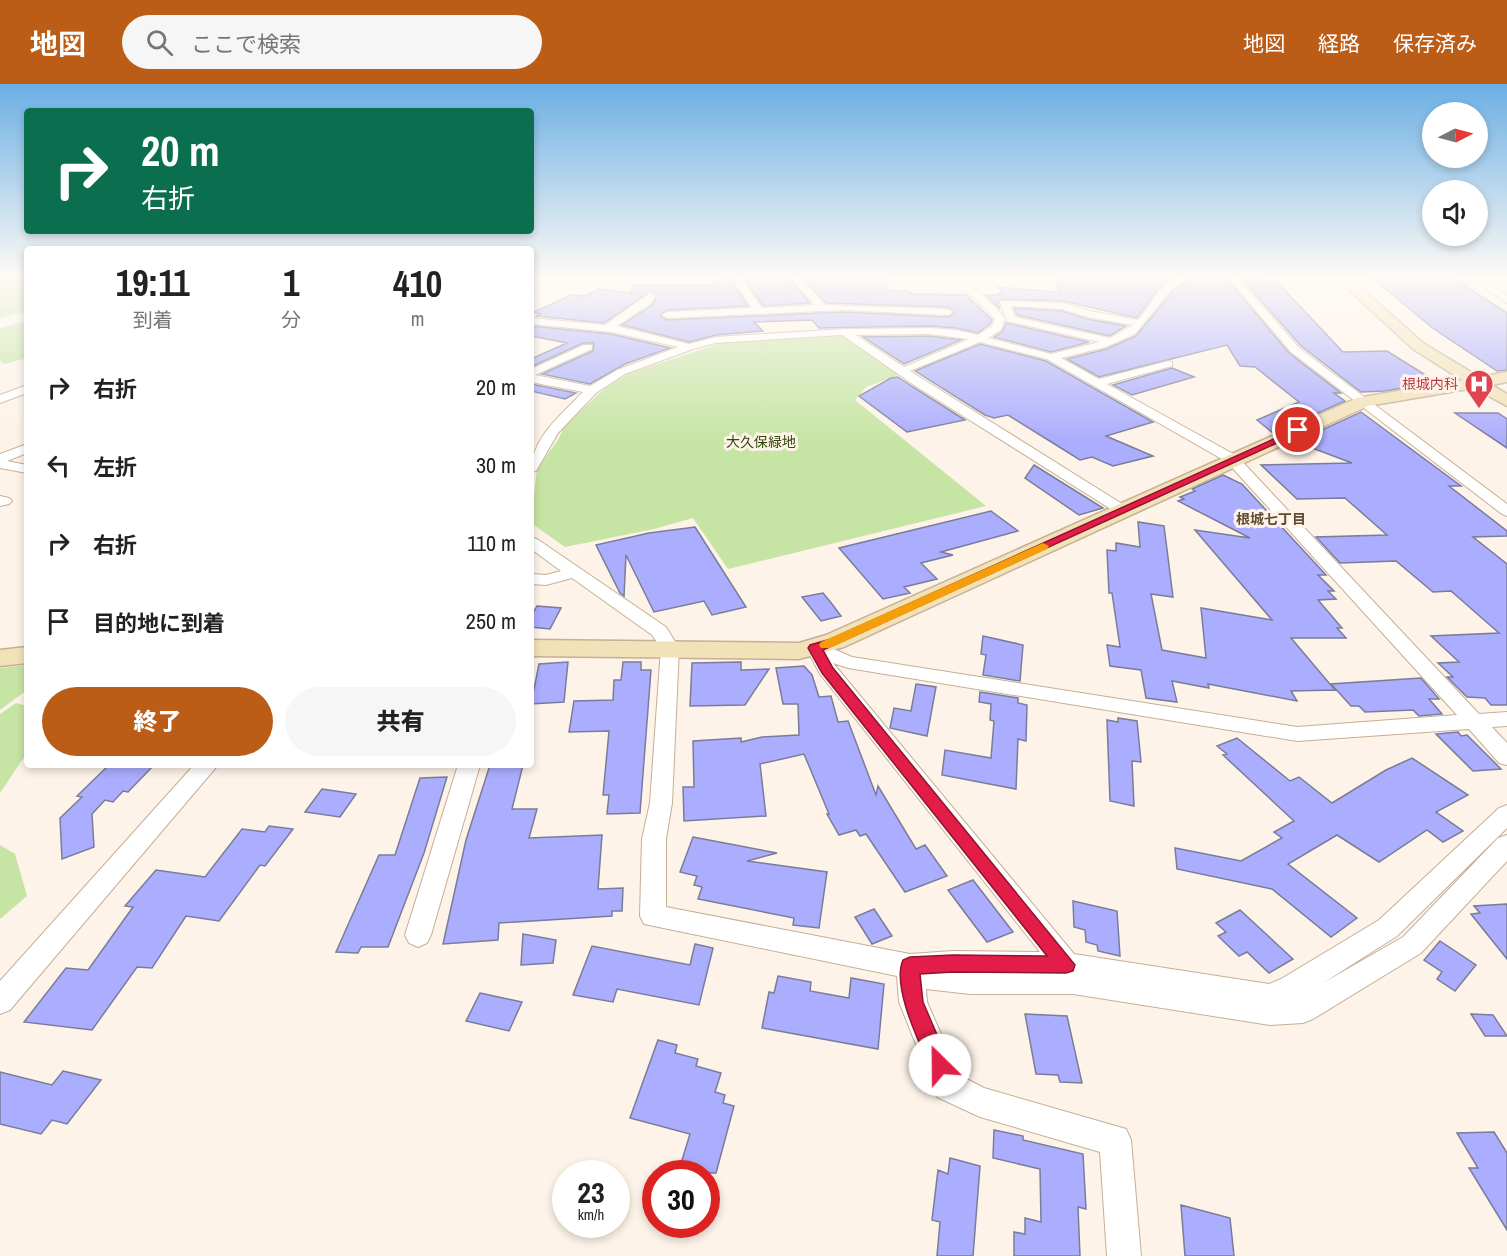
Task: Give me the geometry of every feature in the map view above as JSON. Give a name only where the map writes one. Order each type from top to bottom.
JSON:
[{"type":"street","points":[[633,332],[666,338],[689,347]]},
{"type":"street","points":[[844,332],[918,382],[1122,510]]},
{"type":"street","points":[[534,463],[553,431],[592,390],[621,372],[689,347],[728,338],[870,332]]},
{"type":"street","points":[[938,332],[956,333],[1051,357],[1232,459],[1507,757]]},
{"type":"street","points":[[909,368],[979,339],[991,332]]},
{"type":"street","points":[[1070,332],[1110,341]]},
{"type":"street","points":[[1051,357],[1110,341],[1130,332]]},
{"type":"street","points":[[1279,332],[1295,350],[1507,511]]},
{"type":"street","points":[[1402,332],[1418,346],[1495,382]]},
{"type":"street","points":[[1417,332],[1435,347],[1495,382],[1507,401]]},
{"type":"street","points":[[534,372],[588,347]]},
{"type":"street","points":[[1097,383],[1168,364]]},
{"type":"street","points":[[534,379],[592,390]]},
{"type":"street","points":[[534,648],[799,651],[815,648],[835,641],[1232,459],[1363,402],[1495,382]]},
{"type":"street","points":[[0,399],[24,390]]},
{"type":"street","points":[[0,459],[24,449]]},
{"type":"street","points":[[0,464],[24,468]]},
{"type":"street","points":[[534,544],[659,631],[670,648],[661,803],[654,839],[653,916],[970,981],[1073,981],[1270,1012],[1303,1010],[1412,945],[1507,845]]},
{"type":"street","points":[[534,579],[546,580],[573,573]]},
{"type":"street","points":[[815,648],[848,662],[1297,734],[1507,719]]},
{"type":"street","points":[[815,648],[827,670],[1066,965]]},
{"type":"street","points":[[0,658],[24,655]]},
{"type":"street","points":[[0,1001],[204,768]]},
{"type":"street","points":[[418,935],[468,768]]},
{"type":"street","points":[[910,970],[953,963],[1066,965],[1269,997],[1291,988],[1388,928],[1507,814]]},
{"type":"street","points":[[910,970],[913,1002],[948,1086],[980,1102],[1115,1140],[1124,1256]]},
{"type":"green space","points":[[0,332],[24,332],[24,359],[4,364],[0,361]]},
{"type":"green space","name":"大久保緑地","points":[[843,335],[901,374],[866,387],[855,400],[986,506],[728,569],[693,518],[654,529],[565,547],[534,525],[537,469],[558,440],[565,425],[605,388],[628,374],[724,342]]},
{"type":"green space","points":[[24,665],[24,692],[0,710],[0,668]]},
{"type":"green space","points":[[16,703],[24,705],[24,757],[0,793],[0,714]]},
{"type":"green space","points":[[0,845],[15,854],[27,896],[0,919]]},
{"type":"building","points":[[534,332],[611,334],[670,348],[625,364],[590,384],[542,374],[593,351],[594,343],[583,343],[534,366],[534,358],[567,343],[534,337]]},
{"type":"building","points":[[648,332],[755,332],[716,335],[689,342]]},
{"type":"building","points":[[1002,332],[1044,332],[1089,342],[1051,352],[994,337]]},
{"type":"building","points":[[1091,332],[1117,332],[1110,336]]},
{"type":"building","points":[[1140,332],[1271,332],[1289,353],[1341,393],[1334,393],[1345,401],[1273,433],[1257,420],[1299,402],[1255,367],[1240,366],[1227,345],[1099,377],[1067,359],[1107,349],[1136,336]]},
{"type":"building","points":[[1288,332],[1324,332],[1343,352],[1387,351],[1437,382],[1385,391],[1361,392],[1301,346]]},
{"type":"building","points":[[1438,332],[1507,332],[1507,370],[1497,371]]},
{"type":"building","points":[[929,336],[961,340],[904,364],[863,337]]},
{"type":"building","points":[[980,344],[1046,361],[1153,422],[1106,436],[1153,456],[1113,466],[1092,457],[1080,460],[1008,415],[994,418],[985,415],[915,371]]},
{"type":"building","points":[[1172,368],[1194,377],[1132,395],[1113,385]]},
{"type":"building","points":[[898,377],[965,420],[907,432],[859,396],[891,378]]},
{"type":"building","points":[[534,385],[576,393],[565,399],[534,392]]},
{"type":"building","points":[[1361,412],[1461,486],[1449,486],[1507,531],[1507,536],[1473,537],[1507,564],[1507,705],[1491,705],[1485,698],[1467,697],[1447,677],[1453,677],[1438,663],[1459,662],[1431,636],[1499,633],[1451,591],[1433,592],[1396,561],[1340,563],[1316,537],[1387,535],[1345,498],[1297,499],[1261,465],[1352,463],[1296,442]]},
{"type":"building","points":[[1455,413],[1498,413],[1507,419],[1507,448]]},
{"type":"building","points":[[1034,465],[1103,508],[1079,515],[1025,478]]},
{"type":"building","points":[[1223,475],[1242,484],[1326,575],[1318,575],[1334,591],[1328,591],[1336,599],[1318,600],[1342,628],[1337,628],[1346,638],[1291,638],[1335,690],[1291,691],[1297,701],[1208,684],[1209,688],[1172,681],[1177,702],[1146,698],[1141,670],[1110,666],[1107,645],[1120,647],[1112,593],[1109,593],[1107,550],[1116,551],[1116,543],[1140,547],[1138,522],[1164,526],[1173,597],[1151,594],[1162,650],[1206,658],[1201,608],[1272,620],[1195,530],[1250,538],[1178,501],[1184,499],[1180,497],[1195,491],[1192,489]]},
{"type":"building","points":[[991,511],[1018,531],[941,552],[953,555],[921,563],[937,579],[904,587],[910,593],[883,599],[839,548]]},
{"type":"building","points":[[695,527],[746,607],[712,615],[704,601],[654,612],[626,555],[624,596],[620,593],[596,545],[649,533]]},
{"type":"building","points":[[823,593],[841,616],[821,621],[802,597]]},
{"type":"building","points":[[537,606],[561,608],[550,629],[534,627],[534,612]]},
{"type":"building","points":[[983,636],[1023,645],[1020,681],[983,675],[986,655],[981,654]]},
{"type":"building","points":[[568,662],[564,702],[534,704],[534,689],[539,664]]},
{"type":"building","points":[[623,662],[641,662],[641,670],[651,670],[640,813],[607,814],[609,795],[603,795],[609,731],[569,732],[574,701],[613,700],[614,680],[621,680]]},
{"type":"building","points":[[741,662],[741,670],[769,669],[745,705],[690,706],[692,663]]},
{"type":"building","points":[[804,666],[812,675],[819,697],[831,696],[838,722],[848,721],[876,795],[878,786],[916,849],[925,845],[947,876],[905,892],[866,834],[860,836],[856,830],[839,835],[827,814],[829,814],[804,754],[760,764],[766,816],[684,821],[683,787],[694,787],[693,741],[741,738],[741,742],[762,737],[799,735],[798,704],[783,704],[776,668]]},
{"type":"building","points":[[1421,678],[1439,699],[1429,699],[1442,714],[1419,716],[1413,710],[1365,712],[1359,706],[1351,706],[1331,684]]},
{"type":"building","points":[[916,684],[936,687],[927,736],[890,728],[894,708],[911,711]]},
{"type":"building","points":[[980,692],[1018,698],[1018,703],[1027,705],[1026,741],[1018,739],[1016,789],[942,775],[945,750],[991,758],[994,721],[990,720],[991,704],[979,702]]},
{"type":"building","points":[[1118,718],[1137,721],[1141,762],[1132,761],[1134,806],[1110,801],[1107,720],[1118,722]]},
{"type":"building","points":[[1458,732],[1461,736],[1467,735],[1501,769],[1473,771],[1436,734]]},
{"type":"building","points":[[1237,738],[1290,781],[1299,777],[1332,803],[1386,770],[1412,758],[1468,795],[1436,812],[1463,831],[1443,842],[1427,830],[1379,862],[1337,835],[1288,864],[1357,918],[1331,937],[1272,889],[1177,869],[1175,848],[1241,861],[1282,838],[1274,832],[1294,821],[1223,755],[1227,754],[1217,746]]},
{"type":"building","points":[[106,768],[151,768],[128,792],[123,791],[113,802],[105,800],[92,814],[94,847],[62,859],[60,818],[82,797],[77,796]]},
{"type":"building","points":[[489,768],[522,768],[512,809],[537,809],[529,838],[602,835],[598,889],[623,888],[622,911],[612,911],[612,916],[499,923],[498,940],[443,944],[466,840]]},
{"type":"building","points":[[447,777],[424,853],[388,947],[361,947],[358,953],[336,952],[379,855],[395,855],[420,778]]},
{"type":"building","points":[[322,789],[356,794],[340,817],[305,812]]},
{"type":"building","points":[[269,826],[293,829],[265,866],[260,865],[219,921],[186,916],[152,968],[137,967],[92,1030],[24,1022],[66,968],[88,970],[133,907],[125,906],[156,870],[205,877],[242,829],[265,832]]},
{"type":"building","points":[[693,837],[777,853],[747,861],[827,872],[819,928],[793,925],[794,918],[698,899],[702,887],[694,885],[697,876],[680,872]]},
{"type":"building","points":[[973,880],[1013,932],[987,942],[948,890]]},
{"type":"building","points":[[1073,901],[1117,911],[1120,956],[1098,951],[1097,945],[1086,942],[1085,930],[1074,927]]},
{"type":"building","points":[[1507,904],[1507,959],[1471,914],[1480,913],[1474,906]]},
{"type":"building","points":[[874,909],[892,936],[872,944],[855,917]]},
{"type":"building","points":[[1240,910],[1293,959],[1269,973],[1247,952],[1239,956],[1218,936],[1226,932],[1216,923]]},
{"type":"building","points":[[523,934],[556,940],[553,963],[521,965]]},
{"type":"building","points":[[1440,941],[1476,965],[1455,991],[1437,979],[1442,972],[1424,960]]},
{"type":"building","points":[[695,944],[713,948],[699,1005],[617,989],[613,1002],[573,995],[592,946],[690,965]]},
{"type":"building","points":[[778,976],[811,982],[810,991],[849,998],[851,978],[884,984],[878,1049],[762,1028],[769,992],[774,993]]},
{"type":"building","points":[[480,993],[522,1002],[509,1031],[466,1021]]},
{"type":"building","points":[[1025,1014],[1067,1016],[1082,1083],[1060,1082],[1058,1075],[1036,1074]]},
{"type":"building","points":[[1471,1014],[1493,1015],[1507,1036],[1485,1036]]},
{"type":"building","points":[[658,1040],[677,1045],[675,1053],[698,1059],[696,1066],[721,1073],[715,1092],[725,1095],[723,1103],[734,1106],[719,1160],[682,1160],[690,1134],[630,1118]]},
{"type":"building","points":[[63,1071],[101,1080],[67,1124],[52,1120],[41,1134],[0,1124],[0,1072],[52,1085]]},
{"type":"building","points":[[994,1130],[1023,1136],[1023,1140],[1083,1154],[1086,1209],[1078,1207],[1080,1256],[1014,1256],[1014,1232],[1025,1234],[1025,1218],[1041,1222],[1040,1169],[993,1158]]},
{"type":"building","points":[[1494,1132],[1507,1153],[1507,1230],[1469,1168],[1478,1168],[1457,1133]]},
{"type":"building","points":[[950,1158],[980,1166],[973,1256],[937,1256],[940,1222],[932,1220],[938,1170],[948,1174]]},
{"type":"building","points":[[1181,1205],[1230,1218],[1234,1256],[1185,1256]]},
{"type":"slow traffic","points":[[825,645],[1043,546]]},
{"type":"place","name":"根城内科","points":[[1479,410]]},
{"type":"district","name":"根城七丁目","points":[[1271,519]]},
{"type":"route","points":[[940,1065],[913,1002],[910,966],[953,963],[1066,965],[827,670],[815,648],[835,641],[1298,430]]}]
